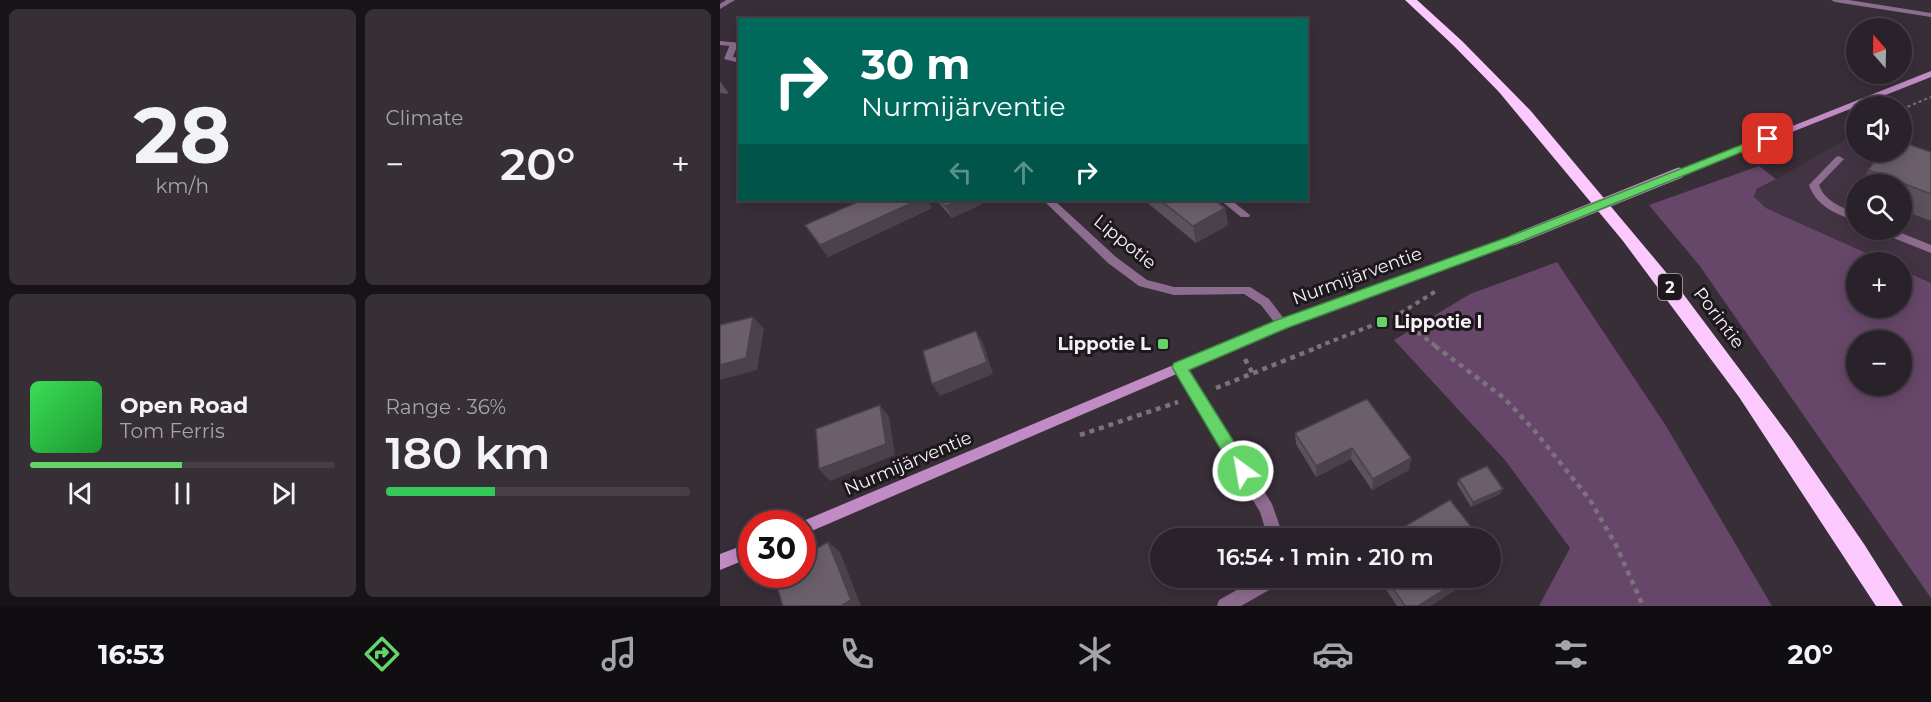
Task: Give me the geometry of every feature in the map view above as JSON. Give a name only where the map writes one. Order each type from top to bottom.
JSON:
[{"type":"highway","name":"Porintie","points":[[1410,0],[1439,24],[1494,80],[1551,142],[1643,252],[1741,383],[1890,606]]},
{"type":"street","points":[[720,7],[732,0]]},
{"type":"street","points":[[1835,0],[1931,15]]},
{"type":"street","points":[[720,43],[737,45],[728,59],[738,61]]},
{"type":"street","name":"Nurmijärventie","points":[[816,522],[1282,324],[1513,240],[1931,74]]},
{"type":"street","points":[[1839,159],[1814,185],[1816,194],[1828,206],[1846,213]]},
{"type":"street","name":"Lippotie","points":[[1049,201],[1112,260],[1143,283],[1174,291],[1245,290],[1265,302],[1282,324]]},
{"type":"street","points":[[1226,201],[1245,215]]},
{"type":"street","points":[[1909,240],[1931,249]]},
{"type":"street","points":[[1179,367],[1267,509],[1273,528]]},
{"type":"street","points":[[720,562],[738,555]]},
{"type":"street","points":[[1225,606],[1256,588]]},
{"type":"path","points":[[1912,105],[1931,97]]},
{"type":"path","points":[[1071,438],[1196,396],[1396,316],[1445,285]]},
{"type":"path","points":[[1396,316],[1504,398],[1534,430],[1590,500],[1616,545],[1643,606]]},
{"type":"shaded area","points":[[1846,139],[1846,162],[1912,162],[1912,155],[1931,162],[1931,283],[1912,274],[1912,252],[1864,252],[1766,208],[1754,198],[1757,190]]},
{"type":"shaded area","points":[[1759,166],[1776,179],[1757,189],[1754,197],[1766,208],[1864,252],[1846,252],[1846,318],[1912,318],[1912,274],[1931,283],[1931,598],[1699,265],[1649,205]]},
{"type":"shaded area","points":[[1557,262],[1666,426],[1772,606],[1539,606],[1570,548],[1505,460],[1394,340],[1470,294]]},
{"type":"building","points":[[1912,145],[1931,152],[1931,194],[1912,187],[1912,174],[1878,174],[1868,170],[1874,162],[1912,162]]},
{"type":"building","points":[[860,201],[916,201],[820,245],[805,225]]},
{"type":"building","points":[[941,201],[957,201],[946,206]]},
{"type":"building","points":[[1161,201],[1215,201],[1225,208],[1193,226]]},
{"type":"building","points":[[753,317],[746,358],[720,365],[720,325]]},
{"type":"building","points":[[976,331],[987,362],[932,384],[923,351]]},
{"type":"building","points":[[1367,399],[1411,458],[1373,479],[1352,448],[1316,466],[1295,433]]},
{"type":"building","points":[[880,405],[886,444],[819,469],[816,429]]},
{"type":"building","points":[[1487,466],[1503,489],[1473,502],[1459,479]]},
{"type":"building","points":[[1450,500],[1472,528],[1402,528]]},
{"type":"building","points":[[828,542],[851,600],[841,606],[783,606],[777,588],[816,588],[816,549]]},
{"type":"building","points":[[1393,588],[1447,588],[1418,606],[1405,606]]},
{"type":"place","name":"Lippotie I","points":[[1382,322]]},
{"type":"place","name":"Lippotie L","points":[[1163,344]]},
{"type":"route","points":[[1243,471],[1179,367],[1282,324],[1513,240],[1768,139]]}]
